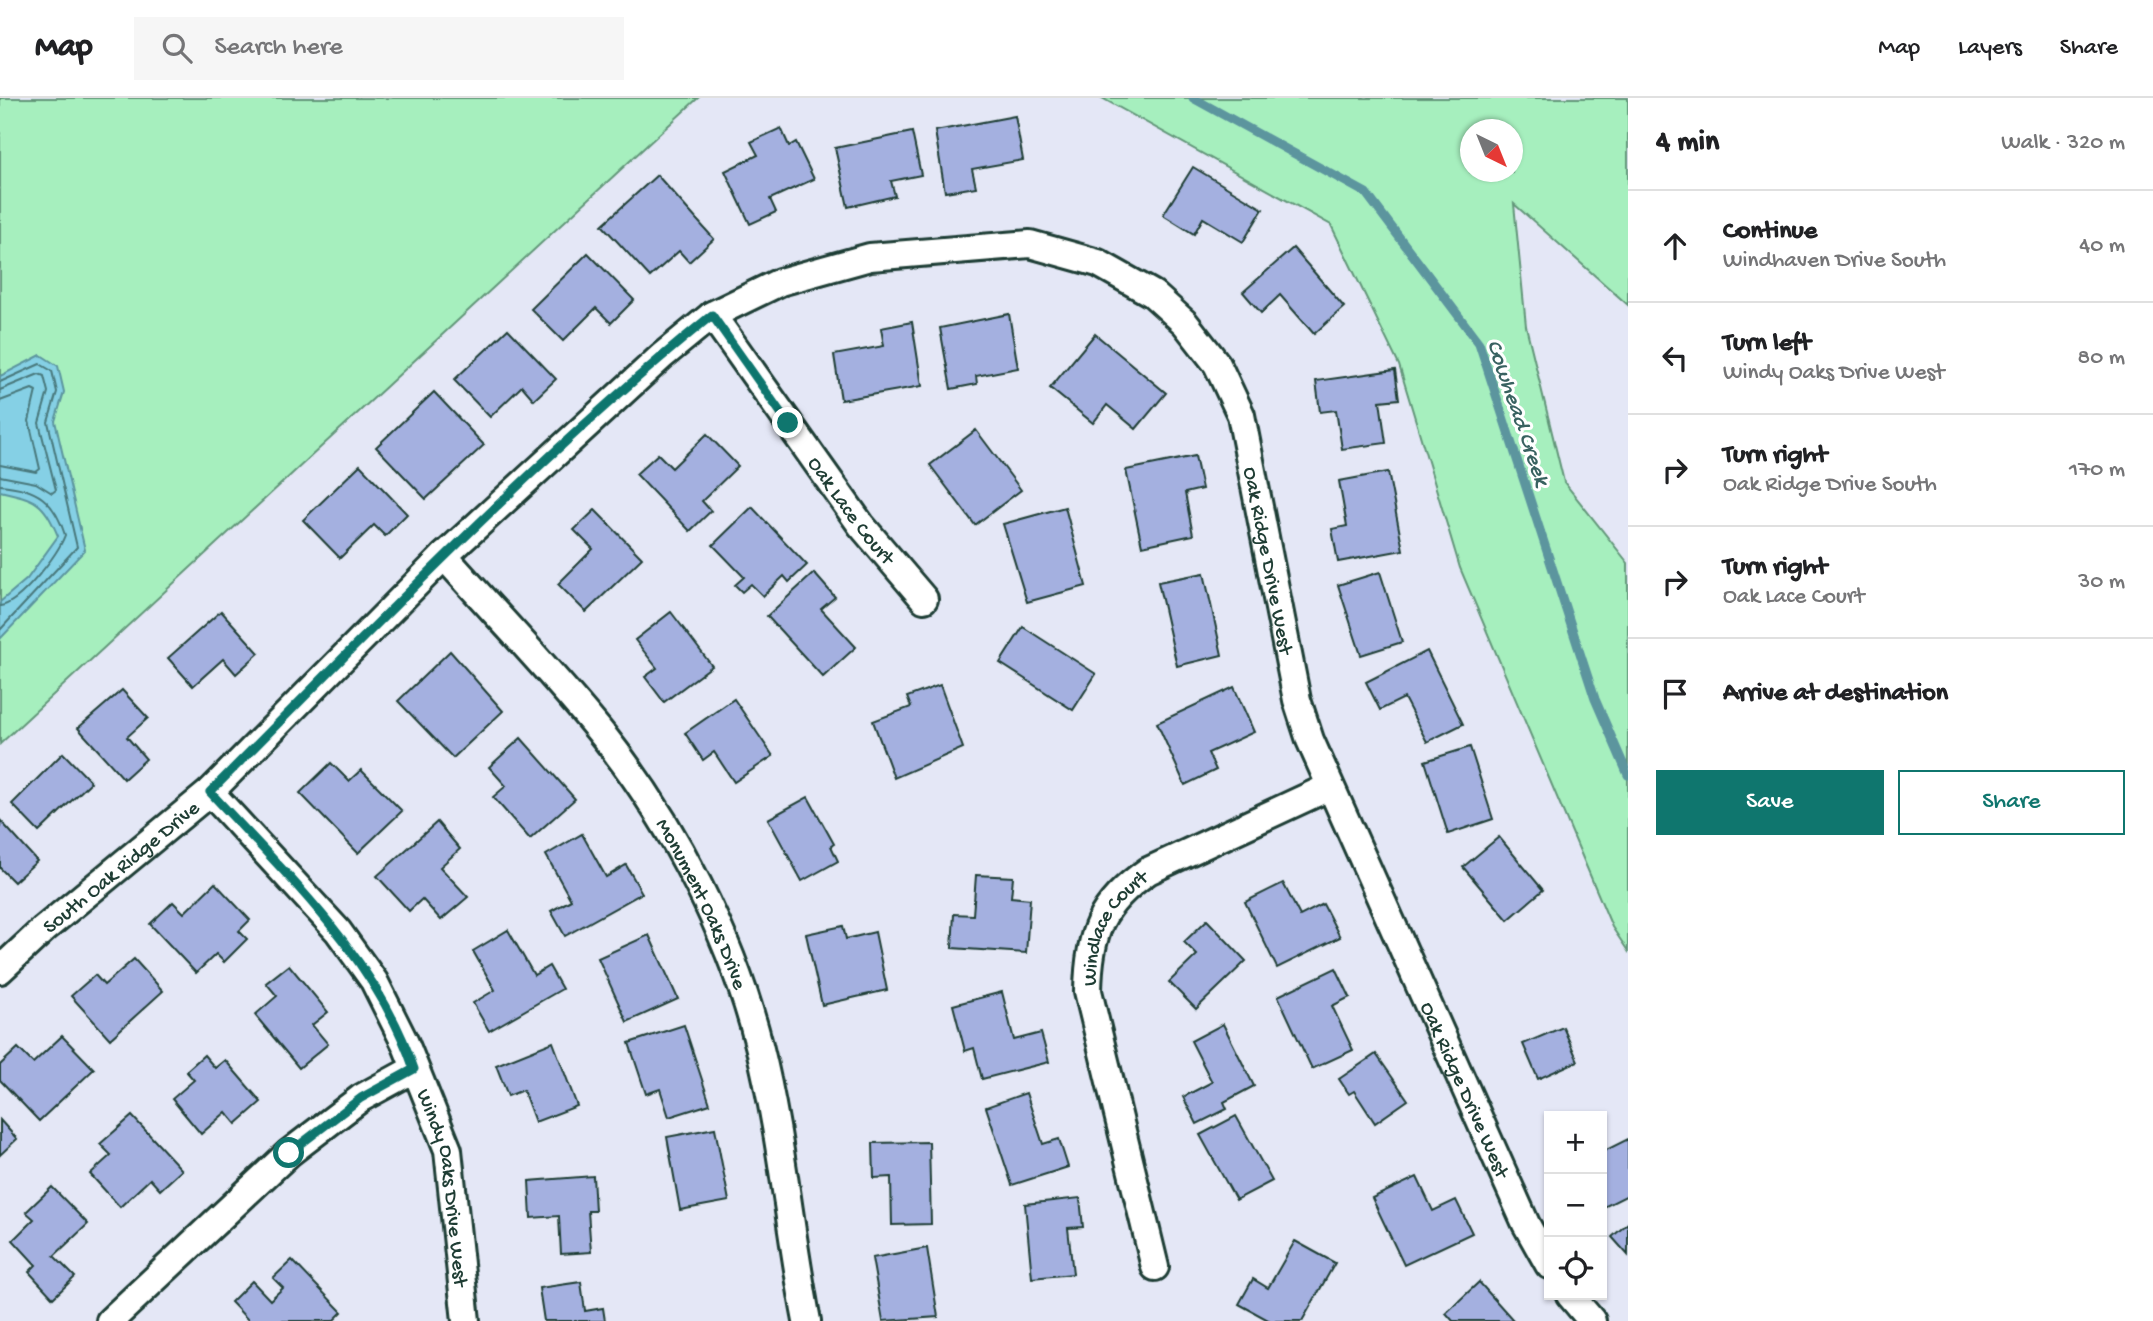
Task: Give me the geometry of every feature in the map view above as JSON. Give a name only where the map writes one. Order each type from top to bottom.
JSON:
[{"type":"street","name":"Oak Ridge Drive West","points":[[444,556],[662,356],[712,315],[780,282],[870,257],[961,247],[1030,244],[1098,263],[1153,294],[1185,323],[1217,364],[1241,415],[1297,700],[1329,787],[1526,1224],[1544,1256]]},
{"type":"street","name":"Oak Lace Court","points":[[712,315],[861,525],[924,599]]},
{"type":"street","name":"South Oak Ridge Drive","points":[[0,970],[44,929],[210,792],[444,556]]},
{"type":"street","name":"Monument Oaks Drive","points":[[444,556],[607,740],[668,833],[715,918],[759,1043],[785,1171],[797,1274],[807,1321]]},
{"type":"street","name":"Windlace Court","points":[[1155,1267],[1088,991],[1088,954],[1100,919],[1121,889],[1149,871],[1329,787]]},
{"type":"street","name":"Windy Oaks Drive West","points":[[210,792],[338,931],[374,981],[405,1043],[448,1150],[466,1321]]},
{"type":"street","points":[[110,1321],[289,1153],[361,1098],[414,1069]]},
{"type":"street","points":[[1574,1300],[1592,1321]]},
{"type":"green space","points":[[0,98],[698,98],[0,744]]},
{"type":"green space","points":[[1102,98],[1628,98],[1628,305],[1514,204],[1526,326],[1564,482],[1628,563],[1628,951],[1612,927],[1460,568],[1399,365],[1331,225]]},
{"type":"water","points":[[41,355],[58,366],[64,392],[55,421],[85,550],[0,639],[0,602],[27,579],[58,536],[48,515],[37,503],[0,491],[0,376]]},
{"type":"building","points":[[1015,116],[1023,160],[972,169],[976,187],[945,192],[935,131]]},
{"type":"building","points":[[781,128],[789,146],[796,142],[814,179],[770,199],[776,212],[750,224],[725,171],[758,155],[751,142]]},
{"type":"building","points":[[912,132],[921,175],[891,181],[895,196],[848,207],[835,148]]},
{"type":"building","points":[[1193,167],[1263,209],[1243,242],[1203,218],[1194,234],[1163,215]]},
{"type":"building","points":[[657,175],[714,239],[689,262],[679,251],[650,277],[602,225]]},
{"type":"building","points":[[1293,248],[1344,307],[1314,334],[1280,295],[1261,313],[1243,292]]},
{"type":"building","points":[[588,253],[634,300],[611,323],[596,308],[563,341],[531,309]]},
{"type":"building","points":[[1009,314],[1018,368],[976,376],[977,384],[951,389],[940,328]]},
{"type":"building","points":[[912,322],[922,386],[841,400],[834,355],[884,346],[881,328]]},
{"type":"building","points":[[508,329],[556,379],[534,400],[522,386],[490,417],[454,380]]},
{"type":"building","points":[[1095,334],[1166,393],[1136,429],[1107,405],[1093,423],[1050,388]]},
{"type":"building","points":[[1395,370],[1399,399],[1380,401],[1386,443],[1342,449],[1336,410],[1320,412],[1316,381]]},
{"type":"building","points":[[434,392],[484,445],[426,499],[376,447]]},
{"type":"building","points":[[976,430],[1021,490],[975,525],[930,465]]},
{"type":"building","points":[[707,434],[738,466],[702,501],[711,511],[690,531],[636,474],[658,454],[672,468]]},
{"type":"building","points":[[1195,456],[1202,489],[1185,493],[1193,535],[1142,546],[1126,470]]},
{"type":"building","points":[[360,465],[407,514],[385,536],[374,525],[340,558],[303,520]]},
{"type":"building","points":[[1388,472],[1403,550],[1338,562],[1332,529],[1347,526],[1339,481]]},
{"type":"building","points":[[752,507],[807,565],[789,582],[784,576],[763,596],[751,584],[742,592],[735,585],[744,577],[713,545]]},
{"type":"building","points":[[1065,507],[1086,586],[1027,602],[1003,524]]},
{"type":"building","points":[[595,510],[642,558],[586,612],[558,584],[593,549],[574,530]]},
{"type":"building","points":[[1380,572],[1402,642],[1361,655],[1338,585]]},
{"type":"building","points":[[814,573],[835,597],[821,609],[856,647],[823,677],[767,616]]},
{"type":"building","points":[[1204,573],[1222,655],[1177,666],[1158,582]]},
{"type":"building","points":[[221,611],[259,653],[236,674],[223,659],[193,686],[168,658]]},
{"type":"building","points":[[671,612],[712,666],[664,702],[645,677],[657,668],[635,640]]},
{"type":"building","points":[[1023,627],[1096,674],[1073,710],[1000,663]]},
{"type":"building","points":[[450,651],[503,711],[453,758],[398,701]]},
{"type":"building","points":[[1427,651],[1463,724],[1427,742],[1404,698],[1380,710],[1366,682]]},
{"type":"building","points":[[940,685],[963,748],[894,778],[873,721],[911,707],[907,697]]},
{"type":"building","points":[[1234,687],[1254,732],[1208,753],[1216,770],[1185,785],[1157,723]]},
{"type":"building","points":[[122,690],[148,718],[127,737],[146,759],[124,779],[78,728]]},
{"type":"building","points":[[734,699],[773,756],[734,782],[714,752],[703,760],[685,733]]},
{"type":"building","points":[[521,738],[575,799],[530,839],[493,797],[506,786],[489,767]]},
{"type":"building","points":[[1470,747],[1493,819],[1448,834],[1425,761]]},
{"type":"building","points":[[63,753],[91,782],[39,832],[12,804]]},
{"type":"building","points":[[331,763],[349,781],[361,770],[402,811],[358,853],[300,793]]},
{"type":"building","points":[[808,797],[834,844],[831,846],[838,861],[802,881],[768,819]]},
{"type":"building","points":[[0,820],[37,861],[14,882],[0,868]]},
{"type":"building","points":[[437,822],[460,849],[440,867],[468,897],[441,920],[422,899],[409,911],[377,876]]},
{"type":"building","points":[[582,834],[606,877],[626,865],[642,893],[565,936],[551,911],[571,900],[546,855]]},
{"type":"building","points":[[1499,837],[1543,890],[1508,920],[1463,867]]},
{"type":"building","points":[[976,875],[1013,877],[1011,897],[1030,899],[1026,953],[952,948],[954,914],[973,915]]},
{"type":"building","points":[[215,883],[250,920],[239,931],[247,939],[224,962],[216,954],[196,973],[150,924],[173,902],[184,913]]},
{"type":"building","points":[[1283,883],[1300,916],[1323,904],[1340,937],[1277,968],[1245,902]]},
{"type":"building","points":[[1207,920],[1246,961],[1196,1009],[1169,982],[1197,955],[1184,942]]},
{"type":"building","points":[[843,926],[846,939],[875,932],[887,990],[822,1005],[806,934]]},
{"type":"building","points":[[508,930],[534,975],[549,966],[562,989],[489,1031],[473,1003],[495,990],[473,951]]},
{"type":"building","points":[[649,935],[678,999],[627,1022],[598,958]]},
{"type":"building","points":[[134,959],[163,991],[110,1039],[71,996],[95,975],[104,985]]},
{"type":"building","points":[[289,965],[328,1012],[312,1025],[328,1044],[299,1068],[255,1015],[277,996],[266,983]]},
{"type":"building","points":[[1336,968],[1350,997],[1332,1006],[1353,1050],[1312,1069],[1278,996]]},
{"type":"building","points":[[1002,992],[1014,1040],[1041,1033],[1049,1062],[982,1079],[974,1048],[965,1051],[953,1005]]},
{"type":"building","points":[[1223,1024],[1254,1086],[1224,1102],[1227,1109],[1197,1124],[1183,1097],[1212,1082],[1191,1041]]},
{"type":"building","points":[[684,1025],[710,1104],[669,1117],[660,1089],[646,1094],[629,1043]]},
{"type":"building","points":[[1563,1027],[1578,1061],[1538,1079],[1523,1044]]},
{"type":"building","points":[[62,1036],[94,1069],[39,1121],[0,1080],[0,1065],[18,1048],[33,1063]]},
{"type":"building","points":[[553,1042],[577,1106],[535,1122],[523,1090],[508,1096],[496,1065]]},
{"type":"building","points":[[1376,1054],[1408,1100],[1375,1123],[1354,1091],[1349,1094],[1339,1079]]},
{"type":"building","points":[[204,1055],[215,1068],[225,1060],[261,1102],[236,1124],[226,1112],[201,1134],[172,1099],[194,1080],[186,1071]]},
{"type":"building","points":[[1026,1093],[1043,1144],[1059,1139],[1068,1167],[1012,1185],[986,1107]]},
{"type":"building","points":[[132,1116],[182,1170],[160,1190],[150,1179],[120,1207],[90,1174],[111,1155],[100,1144]]},
{"type":"building","points":[[1236,1116],[1272,1181],[1236,1200],[1200,1135]]},
{"type":"building","points":[[0,1120],[17,1139],[0,1155]]},
{"type":"building","points":[[715,1128],[729,1201],[680,1210],[667,1137]]},
{"type":"building","points":[[1628,1139],[1628,1195],[1607,1206],[1607,1174],[1607,1150]]},
{"type":"building","points":[[929,1142],[931,1224],[892,1225],[891,1177],[874,1178],[873,1143]]},
{"type":"building","points":[[593,1176],[595,1211],[588,1211],[591,1252],[561,1254],[559,1216],[531,1218],[529,1181]]},
{"type":"building","points":[[1417,1177],[1433,1211],[1456,1200],[1472,1233],[1404,1265],[1372,1198]]},
{"type":"building","points":[[52,1187],[88,1224],[54,1256],[75,1277],[53,1298],[29,1272],[36,1265],[13,1240],[34,1219],[26,1212]]},
{"type":"building","points":[[1080,1198],[1083,1227],[1068,1228],[1073,1274],[1032,1278],[1025,1204]]},
{"type":"building","points":[[1628,1223],[1628,1255],[1612,1237]]},
{"type":"building","points":[[1295,1241],[1335,1263],[1302,1321],[1270,1321],[1239,1304],[1253,1279],[1268,1288]]},
{"type":"building","points":[[927,1248],[938,1317],[883,1321],[872,1258]]},
{"type":"building","points":[[292,1260],[342,1312],[333,1321],[249,1321],[231,1302],[252,1281],[270,1300],[283,1288],[273,1278]]},
{"type":"building","points":[[581,1282],[585,1311],[603,1308],[605,1321],[544,1321],[539,1288]]},
{"type":"building","points":[[1479,1282],[1514,1321],[1453,1321],[1446,1313]]},
{"type":"waterway","name":"Cowhead Creek","points":[[1193,98],[1366,193],[1479,343],[1595,699],[1628,775]]},
{"type":"route","points":[[289,1153],[361,1098],[414,1069],[405,1043],[374,981],[338,931],[210,792],[444,556],[662,356],[712,315],[788,423]]}]
